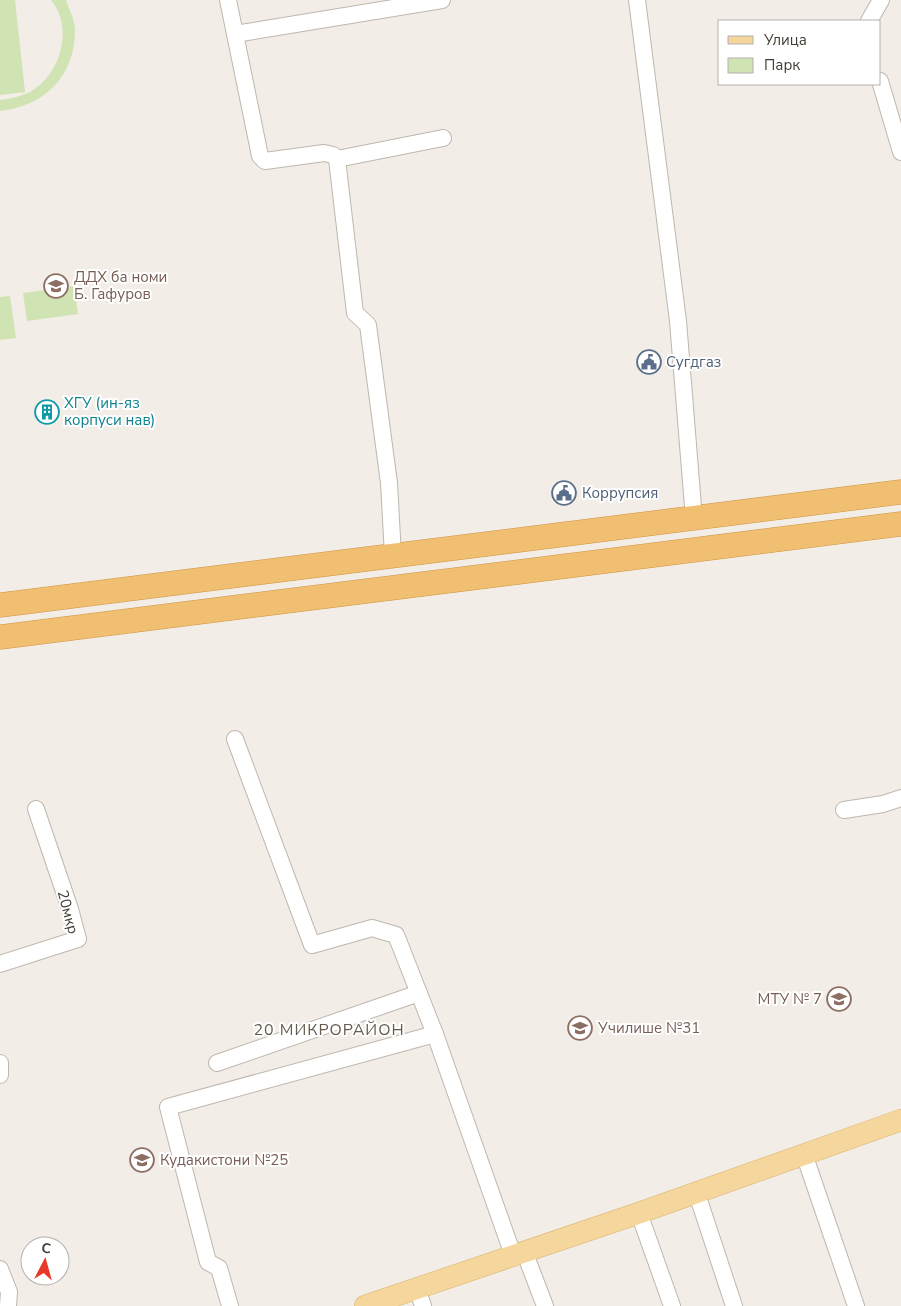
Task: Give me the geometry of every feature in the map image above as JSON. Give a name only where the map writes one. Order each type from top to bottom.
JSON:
[{"type":"highway","points":[[0,604],[901,492]]},
{"type":"highway","points":[[721,514],[712,524],[712,532],[714,538],[728,546]]},
{"type":"highway","points":[[694,518],[702,524],[706,536],[704,543],[696,550]]},
{"type":"highway","points":[[0,637],[901,524]]},
{"type":"highway","points":[[288,569],[293,601]]},
{"type":"main road","points":[[365,1306],[420,1297],[518,1253],[639,1213],[696,1191],[901,1120]]},
{"type":"street","points":[[228,0],[260,156],[265,161],[324,153],[333,155],[337,159],[355,313],[368,325],[389,484],[393,556]]},
{"type":"street","points":[[235,34],[442,0]]},
{"type":"street","points":[[637,0],[678,321],[694,518]]},
{"type":"street","points":[[870,20],[881,0]]},
{"type":"street","points":[[881,84],[901,152]]},
{"type":"street","points":[[337,159],[443,138]]},
{"type":"street","points":[[234,740],[312,945],[372,928],[396,935],[518,1253],[545,1306]]},
{"type":"street","points":[[844,810],[883,804],[901,798]]},
{"type":"street","name":"20мкр","points":[[0,964],[78,939],[70,909],[36,809]]},
{"type":"street","points":[[217,1063],[419,993]]},
{"type":"street","points":[[230,1306],[219,1268],[208,1262],[168,1107],[435,1034]]},
{"type":"street","points":[[804,1154],[856,1306]]},
{"type":"street","points":[[696,1191],[734,1306]]},
{"type":"street","points":[[639,1213],[672,1306]]},
{"type":"street","points":[[0,1268],[9,1292],[8,1306]]},
{"type":"green space","points":[[0,0],[15,0],[25,92],[0,95]]},
{"type":"green space","points":[[51,0],[66,0],[73,18],[75,26],[74,46],[70,61],[63,75],[44,95],[31,103],[0,111],[0,100],[30,92],[50,74],[56,63],[61,50],[62,23],[58,11]]},
{"type":"green space","points":[[74,286],[78,314],[27,321],[23,293]]},
{"type":"green space","points":[[10,296],[16,338],[0,340],[0,297]]},
{"type":"place","name":"ДДХ ба номи Б. Гафуров","points":[[56,286]]},
{"type":"place","name":"Сугдгаз","points":[[649,362]]},
{"type":"place","name":"ХГУ (ин-яз корпуси нав)","points":[[47,412]]},
{"type":"place","name":"Коррупсия","points":[[564,493]]},
{"type":"place","name":"МТУ № 7","points":[[839,999]]},
{"type":"place","name":"Училише №31","points":[[580,1028]]},
{"type":"place","name":"Кудакистони №25","points":[[142,1160]]},
{"type":"district","name":"20 МИКРОРАЙОН","points":[[329,1030]]}]
